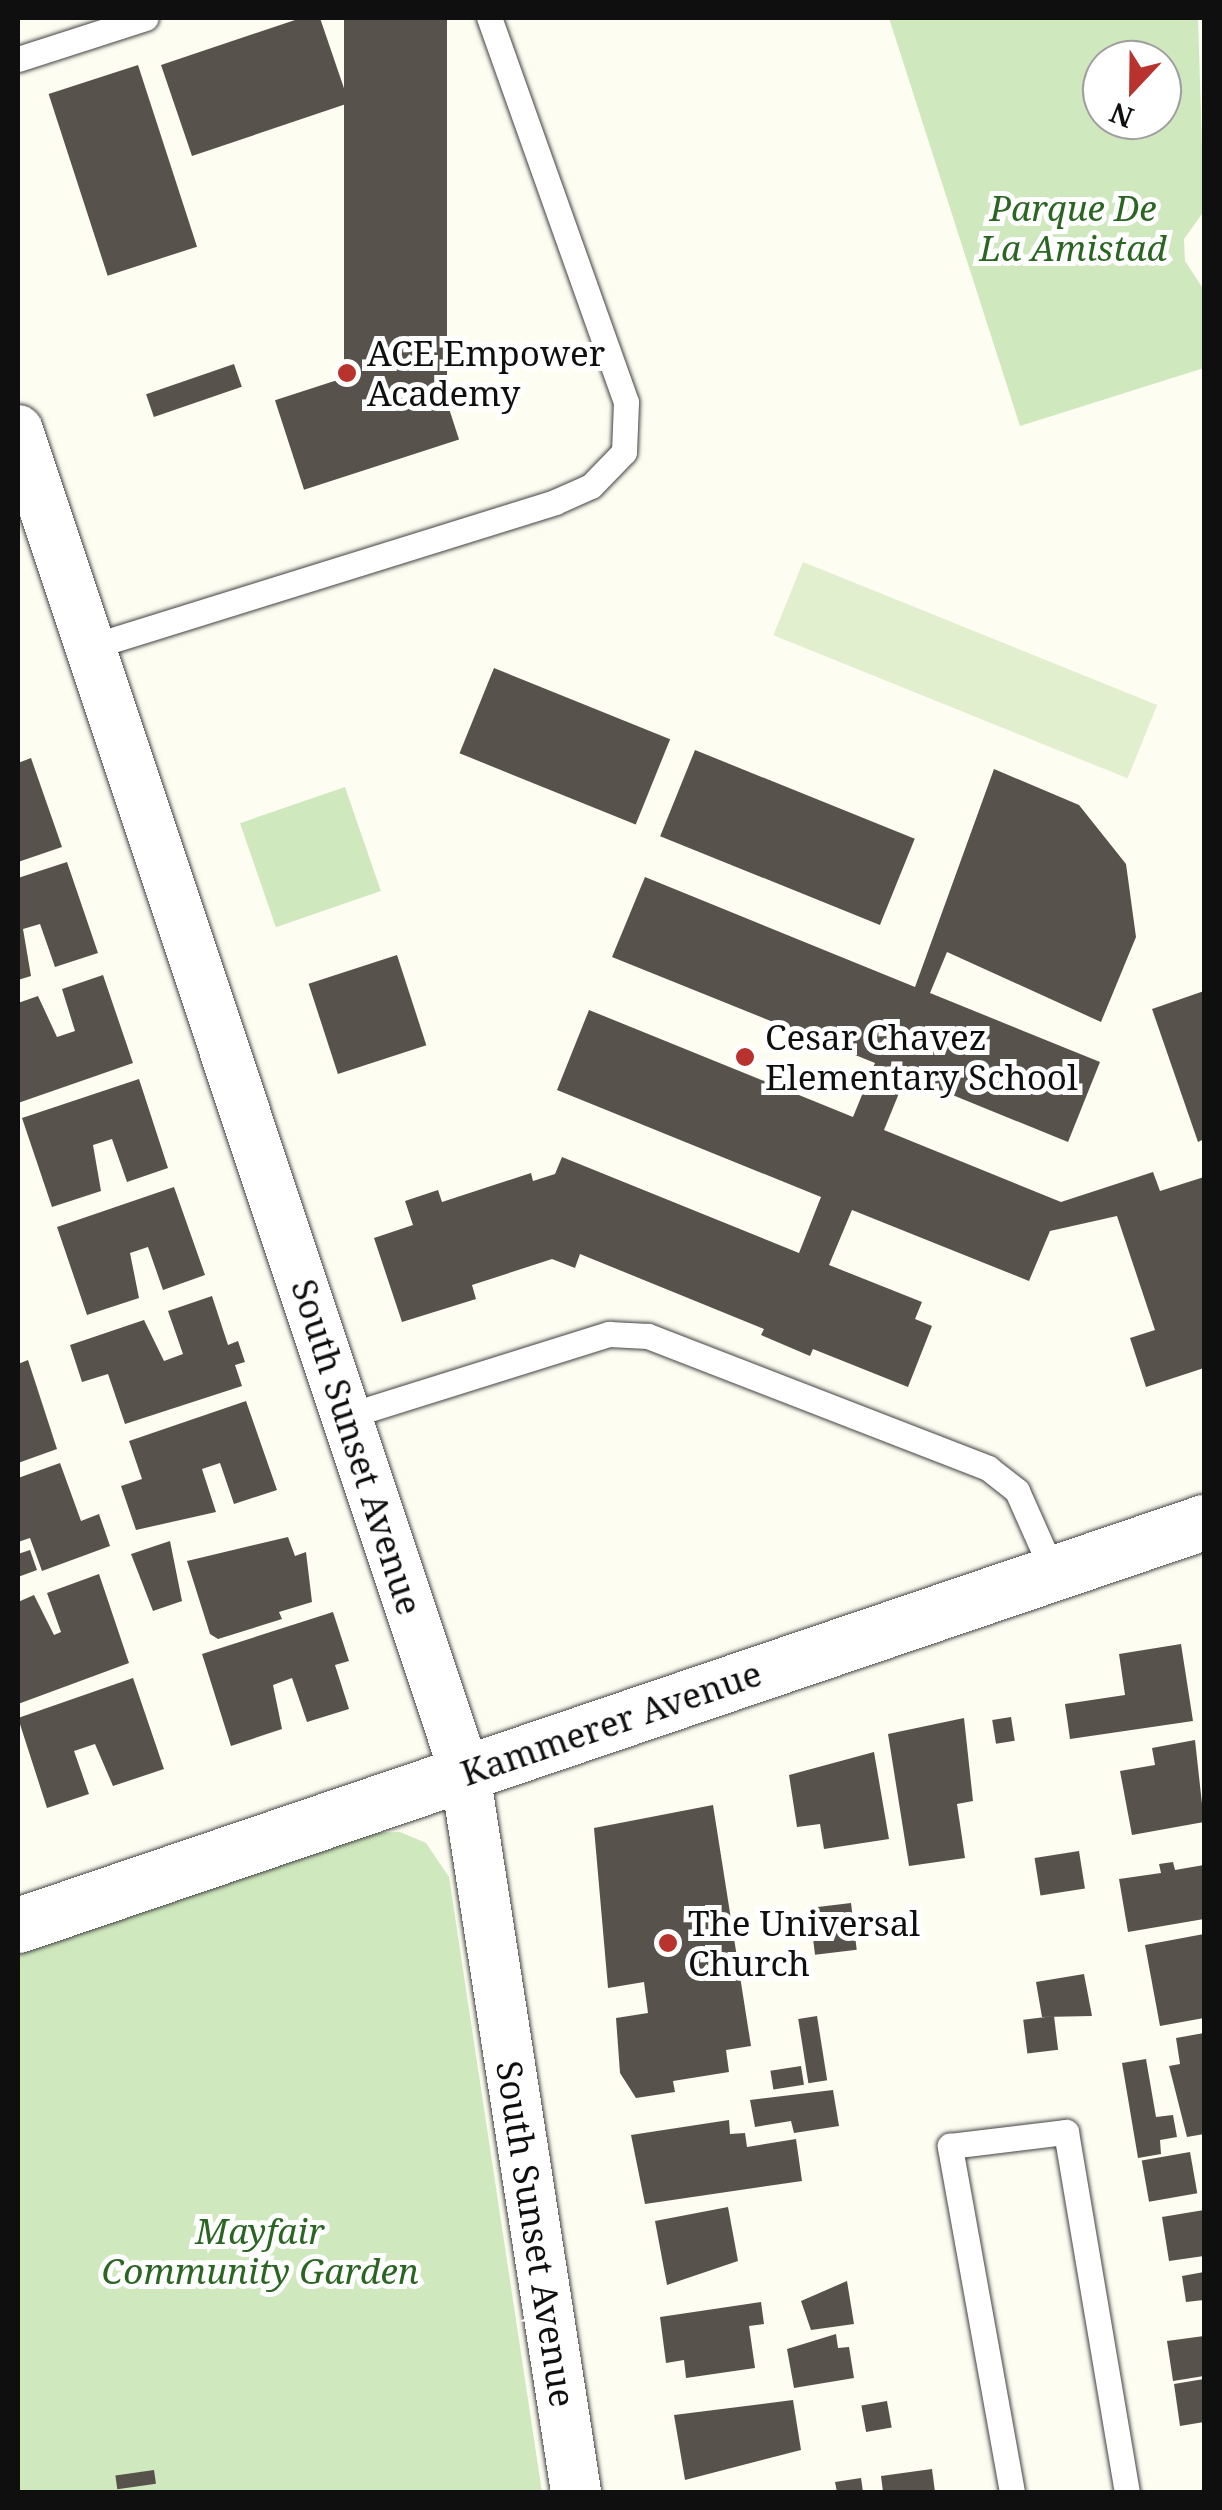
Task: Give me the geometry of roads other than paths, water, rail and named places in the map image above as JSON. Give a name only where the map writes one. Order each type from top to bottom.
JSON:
[{"type":"street","name":"South Sunset Avenue","points":[[18,430],[465,1772],[576,2492]]},
{"type":"street","name":"Kammerer Avenue","points":[[18,1924],[1204,1522]]},
{"type":"lane","points":[[18,60],[146,18]]},
{"type":"lane","points":[[90,647],[555,502],[591,486],[624,452],[626,402],[490,18]]},
{"type":"lane","points":[[347,1416],[609,1334],[648,1336],[988,1468],[1017,1491],[1054,1574]]},
{"type":"lane","points":[[1012,2492],[950,2146],[1066,2132],[1127,2492]]},
{"type":"place","name":"ACE Empower Academy","points":[[347,373]]},
{"type":"place","name":"Cesar Chavez Elementary School","points":[[745,1057]]},
{"type":"place","name":"The Universal Church","points":[[668,1943]]},
{"type":"park label","name":"Parque De La Amistad","points":[[1073,228]]},
{"type":"park label","name":"Mayfair Community Garden","points":[[260,2251]]}]
